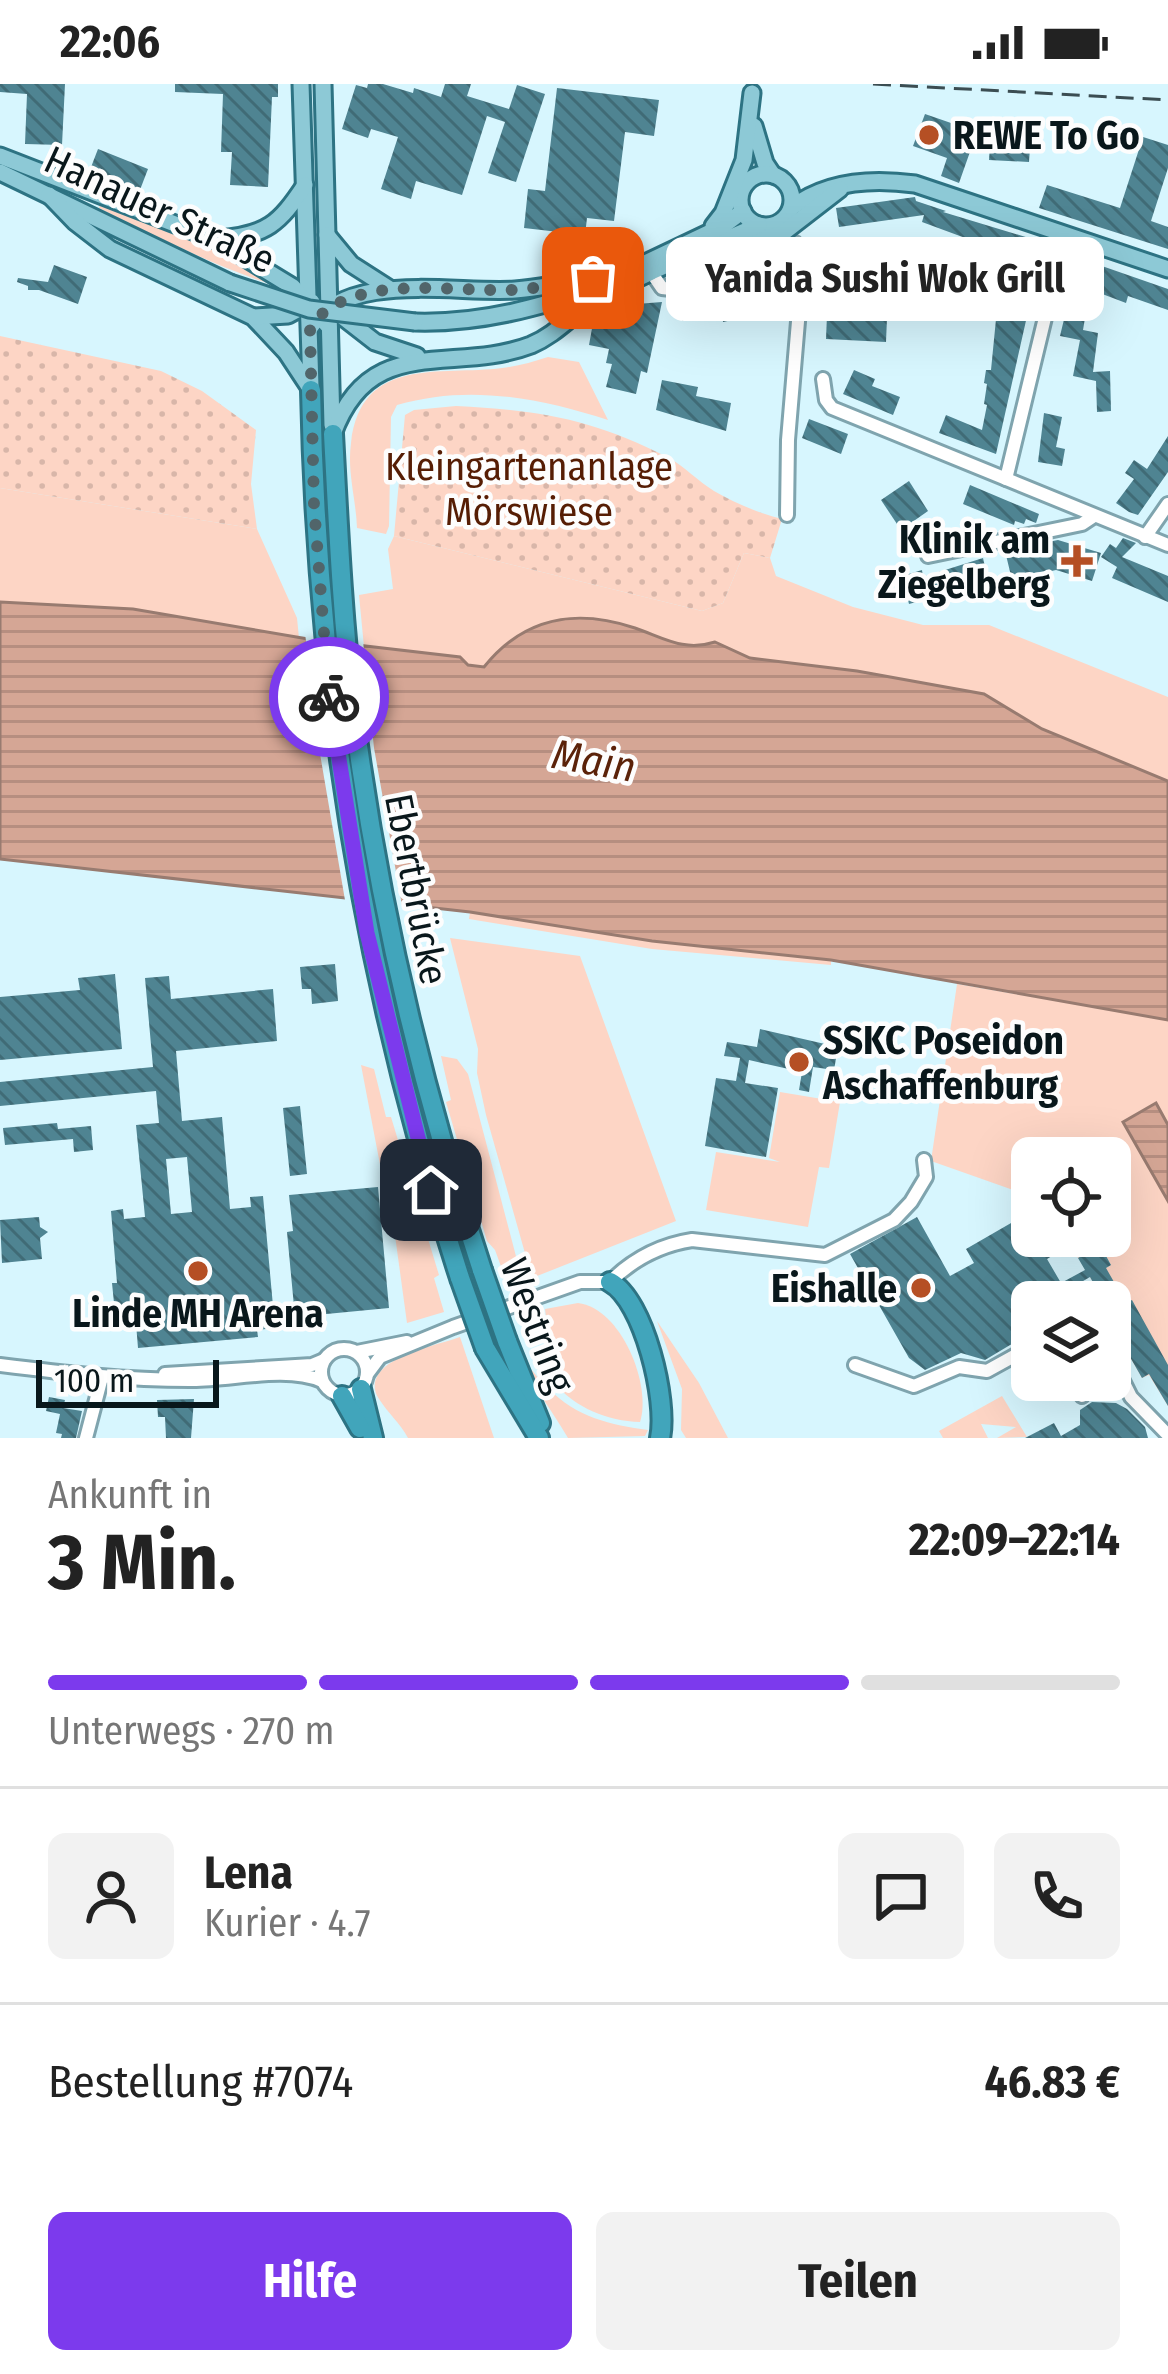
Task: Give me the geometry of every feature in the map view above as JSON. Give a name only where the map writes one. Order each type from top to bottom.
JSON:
[{"type":"highway","name":"Ebertbrücke","points":[[311,390],[324,650],[343,802],[370,952],[407,1102]]},
{"type":"highway","name":"Ebertbrücke","points":[[333,434],[343,611],[363,780],[389,930],[429,1096]]},
{"type":"highway","name":"Westring","points":[[429,1096],[482,1270],[545,1435]]},
{"type":"highway","name":"Westring","points":[[407,1102],[484,1348],[509,1391],[545,1435]]},
{"type":"highway","points":[[610,1282],[630,1299],[655,1366],[663,1405],[660,1438]]},
{"type":"highway","points":[[357,1386],[370,1438]]},
{"type":"highway","points":[[509,1391],[521,1438]]},
{"type":"main road","points":[[302,84],[305,184],[333,434]]},
{"type":"main road","points":[[311,390],[327,235],[323,84]]},
{"type":"main road","points":[[702,236],[723,213],[745,160],[752,98],[751,179],[742,190],[742,211],[759,225],[778,223],[790,208],[839,186]]},
{"type":"main road","points":[[754,126],[765,163],[788,187],[884,181],[915,184],[1168,269]]},
{"type":"main road","points":[[0,156],[216,240],[270,270],[375,342],[432,358]]},
{"type":"main road","name":"Hanauer Straße","points":[[3,172],[230,283],[328,313],[415,322],[491,319],[568,298],[651,272],[759,225]]},
{"type":"main road","points":[[751,179],[772,175]]},
{"type":"main road","points":[[216,240],[271,227],[287,213],[305,184]]},
{"type":"main road","points":[[729,238],[775,236],[839,186]]},
{"type":"main road","points":[[788,187],[790,208]]},
{"type":"main road","points":[[49,195],[110,249],[253,317],[286,352],[311,390]]},
{"type":"main road","name":"Hanauer Straße","points":[[568,298],[702,236],[742,211]]},
{"type":"main road","points":[[327,235],[351,264],[393,290]]},
{"type":"main road","points":[[253,317],[288,316],[350,296],[393,290],[512,290],[627,272]]},
{"type":"main road","points":[[333,434],[346,404],[370,379],[399,364],[504,352],[536,343],[595,300],[651,272]]},
{"type":"street","points":[[1006,479],[1065,236]]},
{"type":"street","points":[[651,272],[662,288],[706,286],[795,243],[802,274],[788,440],[787,515]]},
{"type":"street","points":[[823,379],[832,408],[1168,545]]},
{"type":"street","points":[[1145,537],[1168,504]]},
{"type":"street","points":[[928,556],[1082,524],[1094,516]]},
{"type":"street","points":[[0,1365],[192,1381],[290,1376],[322,1381],[331,1392],[357,1386],[380,1357],[414,1342],[580,1282],[610,1282],[650,1253],[692,1240],[824,1255],[894,1220],[926,1177],[924,1160]]},
{"type":"street","points":[[134,1378],[191,1370],[312,1365],[340,1349],[357,1352],[414,1342]]},
{"type":"street","points":[[357,1352],[366,1364],[357,1386]]},
{"type":"street","points":[[855,1365],[914,1386],[959,1367],[987,1371],[1011,1358]]},
{"type":"street","points":[[322,1381],[324,1360]]},
{"type":"street","points":[[86,1438],[102,1377]]},
{"type":"street","points":[[1131,1397],[1168,1436]]},
{"type":"green space","points":[[101,200],[226,253],[276,286],[142,230],[99,208]]},
{"type":"green space","points":[[0,336],[161,371],[202,391],[256,430],[251,484],[257,529],[0,488]]},
{"type":"green space","points":[[548,357],[579,362],[608,420],[504,396],[451,395],[397,405],[391,417],[389,526],[386,534],[357,528],[351,443],[358,415],[370,395],[407,376],[502,368]]},
{"type":"green space","name":"Kleingartenanlage Mörswiese","points":[[456,406],[566,419],[669,458],[722,495],[782,519],[770,558],[744,553],[723,603],[702,611],[394,536],[405,415]]},
{"type":"green space","points":[[0,488],[257,529],[297,618],[299,638],[133,609],[0,602]]},
{"type":"green space","points":[[394,536],[702,611],[723,603],[744,553],[770,558],[776,576],[853,607],[923,625],[989,625],[1168,697],[1168,781],[1042,729],[984,694],[750,658],[715,642],[684,645],[613,622],[571,618],[533,627],[499,650],[484,667],[468,665],[460,657],[364,647],[359,595],[393,589],[388,549]]},
{"type":"green space","points":[[470,912],[652,941],[831,960],[831,965],[652,949],[469,919]]},
{"type":"green space","points":[[450,938],[580,956],[676,1221],[532,1278],[486,1115],[477,1073],[478,1049]]},
{"type":"green space","points":[[957,984],[1168,1020],[1168,1406],[1149,1375],[1142,1378],[1131,1359],[1131,1281],[1092,1281],[1090,1277],[1111,1265],[1106,1257],[1131,1257],[1131,1137],[1011,1137],[1011,1189],[931,1161]]},
{"type":"green space","points":[[441,1056],[457,1059],[468,1074],[522,1279],[521,1286],[510,1291],[487,1241],[446,1102],[451,1100]]},
{"type":"green space","points":[[361,1065],[374,1069],[439,1275],[434,1278],[444,1312],[407,1323],[387,1177],[382,1175]]},
{"type":"green space","points":[[780,1092],[840,1102],[829,1168],[819,1167],[808,1227],[706,1210],[716,1152],[780,1162],[769,1158]]},
{"type":"green space","points":[[578,1303],[608,1318],[630,1350],[641,1388],[640,1422],[593,1412],[554,1383],[545,1309]]},
{"type":"green space","points":[[657,1321],[699,1383],[728,1438],[686,1438],[681,1430],[682,1389]]},
{"type":"green space","points":[[460,1337],[494,1438],[408,1438],[379,1399],[375,1386],[379,1374],[402,1357]]},
{"type":"green space","points":[[522,1360],[571,1407],[608,1422],[648,1430],[645,1436],[568,1438]]},
{"type":"green space","points":[[1002,1396],[1027,1437],[997,1438],[1016,1427],[981,1424],[988,1438],[943,1438],[939,1431]]},
{"type":"water","name":"Main","points":[[0,602],[133,609],[314,640],[460,657],[468,665],[484,667],[534,627],[571,618],[592,619],[684,645],[715,642],[750,658],[984,694],[1042,729],[1168,781],[1168,1020],[831,960],[652,941],[470,912],[0,859]]},
{"type":"water","points":[[1156,1103],[1168,1125],[1168,1201],[1123,1122]]},
{"type":"pier","points":[[305,633],[363,641],[374,748],[403,911],[346,906]]},
{"type":"building","points":[[0,84],[65,84],[62,145],[25,144],[27,94],[0,92]]},
{"type":"building","points":[[175,84],[278,84],[278,97],[272,97],[268,187],[230,185],[232,152],[221,152],[223,94],[175,92]]},
{"type":"building","points":[[368,84],[413,93],[414,88],[441,97],[445,84],[471,84],[467,96],[509,109],[517,85],[545,94],[516,182],[488,173],[505,122],[487,116],[462,195],[416,181],[411,199],[381,189],[398,137],[371,129],[368,138],[342,129],[356,85],[367,88]]},
{"type":"building","points":[[557,88],[659,100],[654,136],[625,132],[614,221],[587,218],[585,235],[524,228],[528,189],[545,191]]},
{"type":"building","points":[[925,114],[977,132],[959,183],[941,176],[947,158],[913,146]]},
{"type":"building","points":[[992,117],[1032,119],[1029,162],[989,160]]},
{"type":"building","points":[[1143,137],[1168,145],[1168,168],[1151,221],[1168,227],[1168,249],[1039,208],[1047,185],[1120,208]]},
{"type":"building","points":[[98,149],[148,169],[138,195],[88,175]]},
{"type":"building","points":[[915,197],[943,212],[1042,242],[1039,262],[985,243],[979,244],[972,265],[960,260],[968,239],[922,222],[924,215],[839,227],[836,208]]},
{"type":"building","points":[[830,244],[890,246],[886,342],[826,339]]},
{"type":"building","points":[[1076,257],[1168,289],[1168,310],[1128,296],[1126,303],[1068,281]]},
{"type":"building","points":[[785,261],[790,268],[783,274],[786,290],[780,295],[784,301],[768,312],[747,284]]},
{"type":"building","points":[[54,265],[87,277],[78,304],[28,290],[17,282],[18,278],[48,282]]},
{"type":"building","points":[[743,283],[746,317],[723,322],[722,309],[701,314],[700,319],[676,317],[673,299],[700,297]]},
{"type":"building","points":[[1009,283],[1031,285],[1032,294],[996,454],[939,433],[946,415],[982,430],[987,405],[984,383],[986,370],[991,370],[997,309],[1003,310]]},
{"type":"building","points":[[662,302],[647,373],[641,371],[636,394],[606,387],[612,364],[606,363],[609,349],[589,345],[593,323],[611,306]]},
{"type":"building","points":[[1066,311],[1086,312],[1083,330],[1098,333],[1093,372],[1110,371],[1111,411],[1097,412],[1096,381],[1073,376],[1080,340],[1060,336]]},
{"type":"building","points":[[854,370],[875,379],[872,386],[900,397],[893,415],[843,394]]},
{"type":"building","points":[[662,380],[698,387],[696,396],[731,403],[726,431],[656,410]]},
{"type":"building","points":[[1044,413],[1062,417],[1056,447],[1065,449],[1062,466],[1038,462]]},
{"type":"building","points":[[809,419],[848,434],[841,454],[802,438]]},
{"type":"building","points":[[1168,436],[1168,472],[1138,515],[1129,512],[1116,503],[1134,479],[1125,473],[1134,460],[1147,469]]},
{"type":"building","points":[[909,481],[928,511],[901,530],[881,500]]},
{"type":"building","points":[[970,485],[1039,514],[1036,523],[1026,519],[1014,525],[963,504]]},
{"type":"building","points":[[1123,538],[1136,543],[1122,557],[1168,576],[1168,602],[1112,578],[1117,567],[1101,557],[1110,544],[1116,548]]},
{"type":"building","points":[[1058,540],[1101,553],[1092,581],[1056,570],[1012,580],[1006,555],[1012,549]]},
{"type":"building","points":[[983,558],[989,584],[909,604],[902,576],[922,570],[923,577]]},
{"type":"building","points":[[335,964],[338,1001],[312,1004],[311,989],[302,989],[300,967]]},
{"type":"building","points":[[115,974],[122,1049],[0,1060],[0,997],[80,990],[78,978]]},
{"type":"building","points":[[169,976],[171,999],[273,989],[277,1041],[176,1051],[182,1121],[222,1117],[230,1209],[251,1207],[250,1197],[263,1196],[275,1328],[257,1330],[258,1337],[138,1348],[135,1311],[115,1313],[111,1211],[123,1209],[124,1219],[145,1217],[136,1125],[159,1123],[156,1091],[0,1106],[0,1082],[153,1067],[145,978]],"holes":[[[187,1157],[192,1212],[171,1214],[166,1159]]]},
{"type":"building","points":[[760,1029],[838,1047],[834,1070],[813,1067],[809,1092],[799,1090],[802,1072],[749,1060],[745,1083],[778,1088],[766,1157],[705,1146],[716,1078],[736,1081],[740,1058],[724,1056],[727,1042],[757,1047]]},
{"type":"building","points":[[300,1106],[307,1174],[290,1176],[283,1108]]},
{"type":"building","points":[[57,1123],[58,1129],[91,1126],[93,1150],[74,1152],[73,1139],[5,1145],[3,1128]]},
{"type":"building","points":[[378,1187],[389,1308],[295,1317],[287,1232],[293,1231],[289,1195]]},
{"type":"building","points":[[39,1217],[40,1227],[48,1232],[40,1238],[42,1259],[2,1263],[0,1220]]},
{"type":"building","name":"Eishalle","points":[[917,1217],[950,1276],[974,1263],[966,1249],[1011,1223],[1011,1257],[1050,1257],[1047,1259],[1060,1281],[1011,1281],[1011,1345],[985,1360],[961,1353],[925,1370],[909,1358],[850,1254]]},
{"type":"building","name":"Eishalle","points":[[1080,1257],[1107,1257],[1113,1281],[1090,1277],[1065,1281],[1085,1270]]},
{"type":"building","name":"Eishalle","points":[[1132,1300],[1168,1365],[1168,1406],[1149,1374],[1142,1378],[1131,1359]]},
{"type":"building","points":[[49,1397],[65,1400],[63,1408],[82,1411],[76,1438],[61,1438],[56,1433],[60,1414],[46,1411]]},
{"type":"building","points":[[194,1399],[191,1438],[166,1438],[165,1417],[158,1417],[157,1400]]},
{"type":"building","points":[[1092,1402],[1116,1403],[1127,1409],[1145,1427],[1148,1438],[1025,1438],[1054,1423],[1061,1436],[1080,1425],[1080,1410]]},
{"type":"railway","points":[[873,84],[1168,100]]},
{"type":"way so far","points":[[329,697],[314,506],[310,328],[329,306],[350,296],[393,290],[512,290],[593,278]]},
{"type":"place","name":"REWE To Go","points":[[929,135]]},
{"type":"place","name":"Yanida Sushi Wok Grill","points":[[593,278]]},
{"type":"place","name":"Klinik am Ziegelberg","points":[[1077,561]]},
{"type":"place","name":"SSKC Poseidon Aschaffenburg","points":[[799,1062]]},
{"type":"place","name":"Linde MH Arena","points":[[198,1271]]},
{"type":"place","name":"Eishalle","points":[[921,1288]]},
{"type":"route","points":[[329,697],[367,933],[431,1190]]}]
